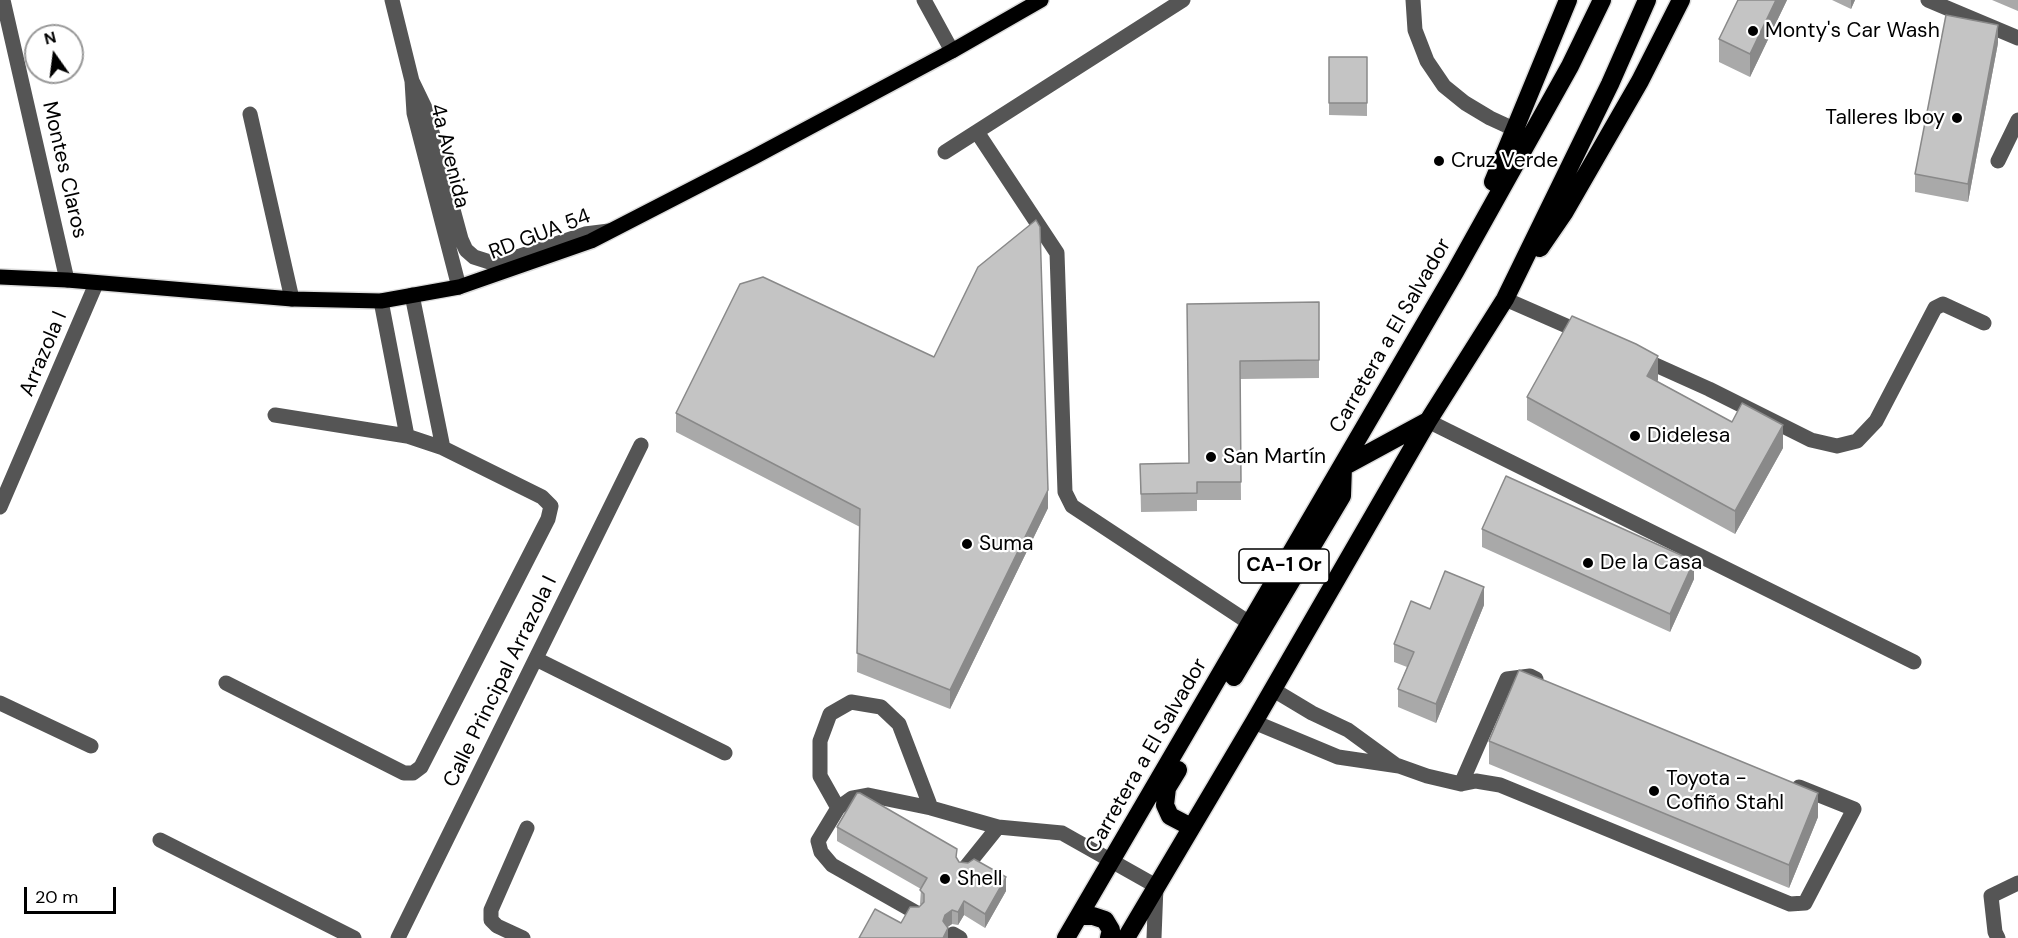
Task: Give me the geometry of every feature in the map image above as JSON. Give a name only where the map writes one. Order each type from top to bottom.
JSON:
[{"type":"highway","points":[[1455,272],[1516,130],[1568,0]]},
{"type":"highway","name":"Carretera a El Salvador","points":[[1066,938],[1455,272],[1569,66],[1602,0]]},
{"type":"highway","name":"CA-1 Or","points":[[1126,938],[1428,421],[1505,299],[1610,84],[1647,0]]},
{"type":"highway","points":[[1505,299],[1570,203],[1641,81],[1681,0]]},
{"type":"highway","points":[[1191,827],[1170,816],[1165,805],[1167,788],[1342,496],[1343,467],[1428,421]]},
{"type":"highway","points":[[1080,916],[1094,916],[1105,920],[1111,930],[1109,938]]},
{"type":"main road","name":"RD GUA 54","points":[[0,277],[67,280],[292,300],[381,301],[459,287],[591,241],[952,51],[1041,0]]},
{"type":"street","name":"Montes Claros","points":[[3,0],[67,280]]},
{"type":"street","name":"4a Avenida","points":[[392,0],[412,81],[414,113],[459,287]]},
{"type":"street","points":[[924,0],[952,51]]},
{"type":"street","points":[[945,152],[1183,0]]},
{"type":"street","points":[[1413,0],[1415,30],[1427,61],[1444,86],[1465,103],[1516,130]]},
{"type":"street","points":[[1928,0],[2018,38]]},
{"type":"street","points":[[412,81],[426,110],[461,239],[466,250],[474,257],[496,264],[585,234],[610,231]]},
{"type":"street","points":[[250,114],[292,300]]},
{"type":"street","points":[[1998,161],[2018,120]]},
{"type":"street","points":[[977,132],[1057,254],[1065,492],[1072,506],[1251,624]]},
{"type":"street","name":"Arrazola I","points":[[0,507],[96,284]]},
{"type":"street","points":[[412,295],[443,448]]},
{"type":"street","points":[[1505,299],[1596,339]]},
{"type":"street","points":[[381,301],[407,436]]},
{"type":"street","points":[[1627,352],[1709,389],[1811,440],[1837,446],[1857,441],[1876,421],[1935,308],[1943,304],[1984,323]]},
{"type":"street","points":[[226,683],[404,773],[413,773],[421,767],[548,519],[551,506],[542,497],[443,448],[407,436],[275,415]]},
{"type":"street","points":[[1428,421],[1914,662]]},
{"type":"street","name":"Calle Principal Arrazola I","points":[[398,938],[641,446]]},
{"type":"street","points":[[536,659],[726,753]]},
{"type":"street","points":[[1461,784],[1507,679],[1530,676],[1551,685]]},
{"type":"street","points":[[1272,689],[1312,713],[1348,730],[1399,766]]},
{"type":"street","points":[[838,808],[820,776],[820,741],[830,714],[850,702],[881,707],[899,724],[931,808]]},
{"type":"street","points":[[0,703],[91,746]]},
{"type":"street","points":[[1254,722],[1338,757],[1399,766],[1461,784],[1476,781],[1500,785],[1790,904],[1805,903],[1854,809],[1789,783]]},
{"type":"street","points":[[915,912],[832,865],[821,852],[818,841],[838,808],[852,798],[868,795],[931,808],[998,827],[1062,833],[1156,886],[1154,938]]},
{"type":"street","points":[[965,867],[998,827]]},
{"type":"street","points":[[523,938],[497,926],[491,920],[491,910],[527,828]]},
{"type":"street","points":[[160,840],[354,938]]},
{"type":"street","points":[[1998,938],[1995,932],[1991,896],[2018,883]]},
{"type":"building","points":[[1738,0],[1776,0],[1750,54],[1719,39]]},
{"type":"building","name":"Talleres Iboy","points":[[1946,15],[1998,25],[1968,184],[1915,174]]},
{"type":"building","points":[[1329,57],[1367,57],[1367,103],[1329,103]]},
{"type":"building","points":[[1036,220],[1040,227],[1048,490],[950,690],[857,653],[860,509],[676,413],[740,284],[763,277],[934,357],[978,267]]},
{"type":"building","points":[[1319,302],[1319,360],[1240,361],[1241,482],[1197,482],[1197,493],[1141,494],[1140,464],[1189,463],[1187,304]]},
{"type":"building","name":"Didelesa","points":[[1572,316],[1658,356],[1647,376],[1732,422],[1742,403],[1783,425],[1735,511],[1527,397]]},
{"type":"building","name":"De la Casa","points":[[1506,476],[1694,561],[1670,614],[1482,529]]},
{"type":"building","points":[[1445,571],[1484,587],[1436,704],[1398,689],[1414,652],[1394,644],[1411,601],[1430,609]]},
{"type":"building","name":"Toyota - Cofiño Stahl","points":[[1519,670],[1818,793],[1789,865],[1489,741]]},
{"type":"building","name":"Shell","points":[[857,793],[957,849],[956,857],[959,862],[968,863],[974,859],[1006,877],[985,914],[964,901],[958,912],[952,910],[945,915],[943,921],[948,928],[943,938],[859,938],[875,909],[901,923],[910,907],[919,907],[924,902],[924,894],[920,890],[927,878],[837,827]]},
{"type":"place","name":"Monty's Car Wash","points":[[1753,31]]},
{"type":"place","name":"Talleres Iboy","points":[[1957,118]]},
{"type":"place","name":"Cruz Verde","points":[[1439,161]]},
{"type":"place","name":"Didelesa","points":[[1635,436]]},
{"type":"place","name":"San Martín","points":[[1211,457]]},
{"type":"place","name":"Suma","points":[[967,544]]},
{"type":"place","name":"De la Casa","points":[[1588,563]]},
{"type":"place","name":"Toyota - Cofiño Stahl","points":[[1654,791]]},
{"type":"place","name":"Shell","points":[[945,879]]}]
